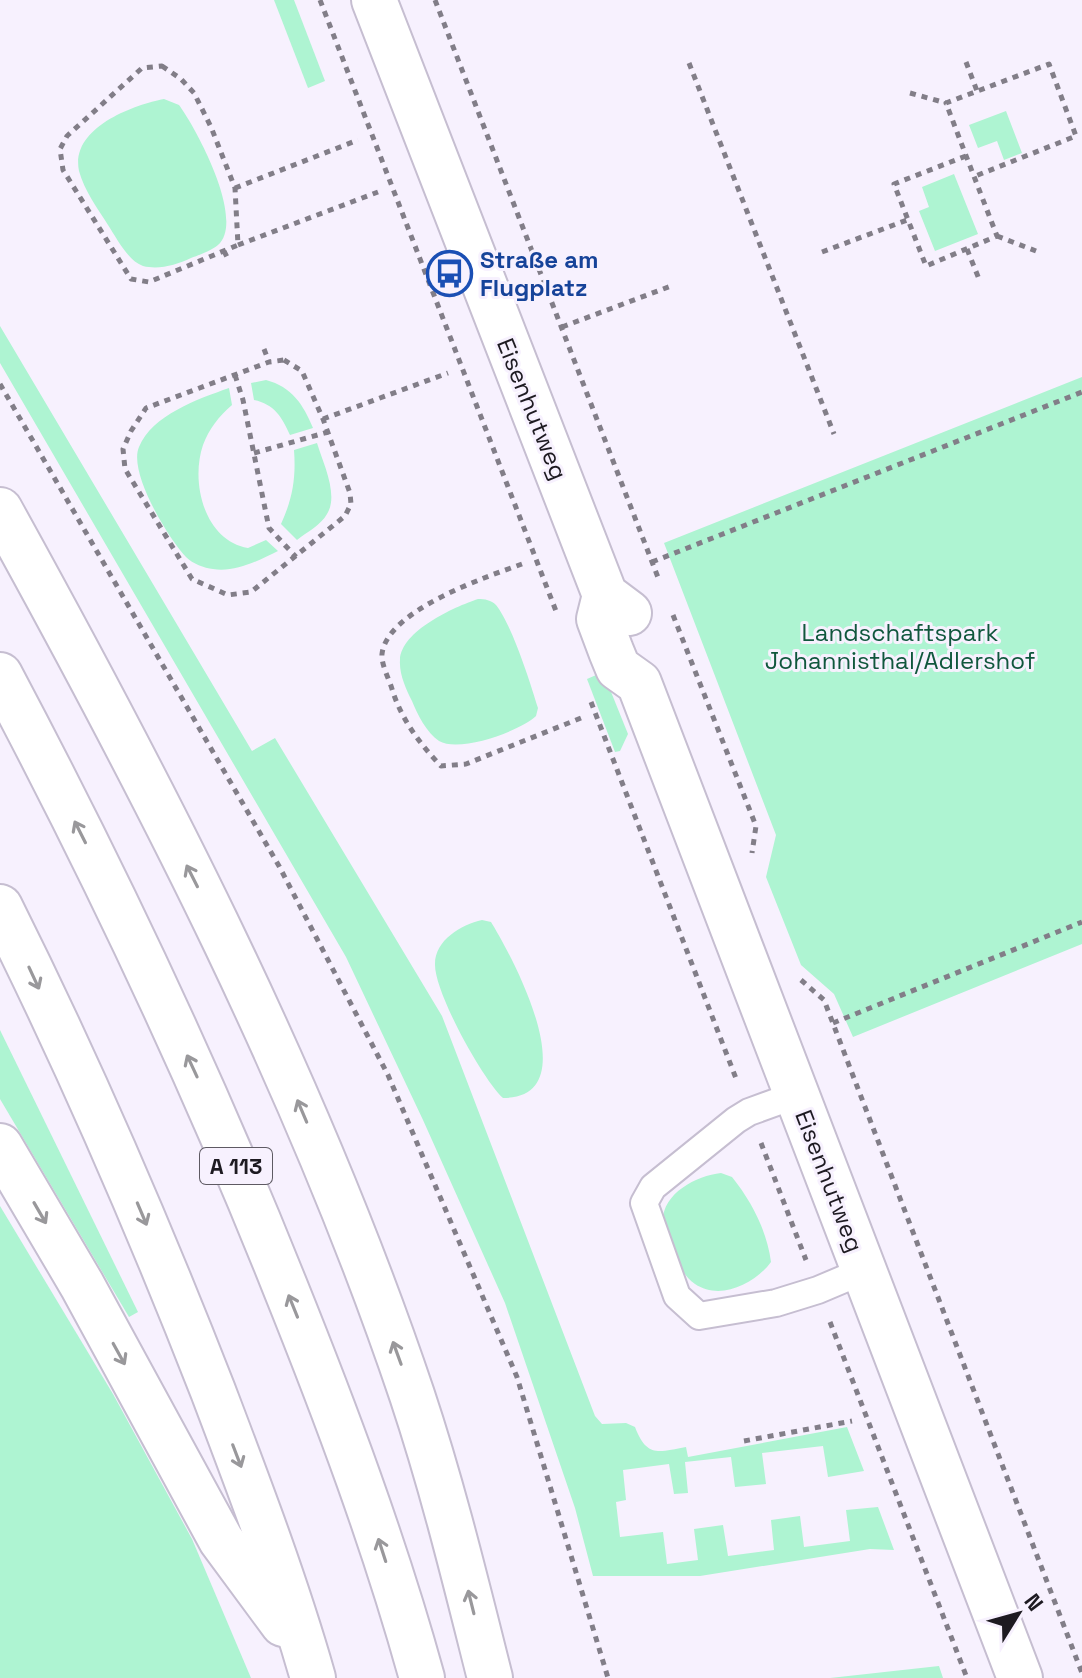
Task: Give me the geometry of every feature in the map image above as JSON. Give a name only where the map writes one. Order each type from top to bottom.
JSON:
[{"type":"main road","name":"Eisenhutweg","points":[[374,0],[605,595],[628,611],[640,641],[646,657],[639,683],[1020,1678]]},
{"type":"main road","points":[[0,510],[92,676],[221,934],[338,1195],[412,1395],[456,1541],[490,1678]]},
{"type":"main road","name":"A 113","points":[[0,675],[145,964],[258,1218],[360,1481],[422,1678]]},
{"type":"main road","points":[[0,907],[97,1110],[165,1269],[259,1512],[310,1666]]},
{"type":"main road","points":[[0,1146],[82,1285],[221,1540],[310,1666]]},
{"type":"lane","points":[[796,1095],[749,1112],[653,1187],[644,1203],[677,1296],[699,1316],[776,1303],[863,1271]]},
{"type":"path","points":[[320,0],[559,617]]},
{"type":"path","points":[[435,0],[661,585]]},
{"type":"path","points":[[966,62],[977,91]]},
{"type":"path","points":[[689,63],[834,434]]},
{"type":"path","points":[[910,93],[946,103],[1049,64],[1076,136],[973,177]]},
{"type":"path","points":[[238,245],[235,188],[194,93],[162,66],[142,68],[67,136],[60,149],[63,170],[131,279],[149,282],[378,192]]},
{"type":"path","points":[[946,103],[997,236]]},
{"type":"path","points":[[235,188],[358,140]]},
{"type":"path","points":[[966,156],[894,184],[926,266],[997,236],[1036,251]]},
{"type":"path","points":[[822,252],[907,220]]},
{"type":"path","points":[[967,249],[979,279]]},
{"type":"path","points":[[224,251],[229,261]]},
{"type":"path","points":[[562,327],[671,286]]},
{"type":"path","points":[[264,349],[269,362]]},
{"type":"path","points":[[284,360],[302,371],[328,432],[351,504],[345,516],[251,592],[228,595],[192,579],[125,469],[123,449],[146,408],[235,375],[269,362],[284,360]]},
{"type":"path","points":[[323,419],[448,373]]},
{"type":"path","points":[[235,375],[269,528],[296,557]]},
{"type":"path","points":[[0,384],[279,866],[388,1075],[517,1377],[608,1678]]},
{"type":"path","points":[[652,562],[1082,392]]},
{"type":"path","points":[[254,453],[328,432]]},
{"type":"path","points":[[522,564],[450,590],[415,613],[388,637],[382,655],[397,705],[423,747],[441,766],[466,764],[581,718]]},
{"type":"path","points":[[670,608],[756,826],[751,862]]},
{"type":"path","points":[[588,695],[967,1678]]},
{"type":"path","points":[[833,1023],[1082,922]]},
{"type":"path","points":[[797,976],[824,1000],[1082,1673]]},
{"type":"path","points":[[744,1441],[852,1421]]},
{"type":"green space","points":[[274,0],[294,0],[325,81],[308,88]]},
{"type":"green space","points":[[164,99],[179,105],[206,153],[222,196],[225,233],[218,245],[205,253],[173,265],[149,267],[127,254],[96,206],[81,178],[79,156],[84,142],[106,121],[136,107]]},
{"type":"green space","points":[[1006,111],[1022,153],[1004,160],[997,141],[978,148],[969,125]]},
{"type":"green space","points":[[954,174],[978,234],[935,251],[919,211],[929,207],[922,187]]},
{"type":"green space","points":[[0,326],[252,751],[275,738],[442,1016],[595,1416],[602,1424],[626,1423],[635,1427],[644,1444],[654,1450],[686,1447],[688,1457],[847,1427],[864,1471],[828,1477],[823,1446],[762,1453],[766,1484],[735,1487],[731,1457],[685,1462],[688,1493],[674,1494],[669,1464],[623,1470],[626,1500],[616,1502],[620,1537],[663,1532],[667,1564],[698,1560],[694,1529],[723,1525],[728,1556],[774,1550],[771,1520],[800,1516],[804,1547],[850,1541],[846,1510],[878,1507],[894,1550],[870,1549],[700,1576],[593,1576],[575,1508],[505,1303],[346,957],[0,363]]},
{"type":"green space","name":"Landschaftspark Johannisthal/Adlershof","points":[[1082,377],[1082,944],[853,1037],[834,994],[801,965],[766,877],[776,835],[664,543]]},
{"type":"green space","points":[[266,380],[283,387],[296,398],[313,428],[290,435],[276,412],[254,400],[251,383]]},
{"type":"green space","points":[[229,388],[232,405],[211,428],[199,460],[198,476],[204,508],[211,522],[233,543],[248,548],[266,540],[278,551],[247,565],[221,570],[195,564],[178,548],[144,488],[137,458],[145,436],[165,417],[190,403]]},
{"type":"green space","points":[[317,443],[331,488],[330,506],[321,522],[297,540],[281,524],[293,487],[294,450]]},
{"type":"green space","points":[[478,599],[492,602],[502,614],[520,654],[538,708],[536,716],[504,734],[475,742],[449,744],[435,738],[420,717],[403,681],[400,660],[409,639],[419,630],[443,614]]},
{"type":"green space","points":[[603,672],[628,734],[620,751],[615,752],[587,679]]},
{"type":"green space","points":[[482,920],[491,922],[514,964],[537,1023],[543,1051],[540,1075],[528,1092],[503,1098],[461,1035],[442,994],[435,964],[444,941],[466,926]]},
{"type":"green space","points":[[0,1030],[138,1312],[129,1317],[0,1099]]},
{"type":"green space","points":[[721,1173],[732,1177],[746,1196],[762,1228],[771,1262],[747,1283],[715,1291],[695,1284],[684,1273],[664,1232],[663,1215],[673,1196],[681,1189],[700,1178]]},
{"type":"green space","points":[[0,1206],[113,1394],[192,1539],[251,1678],[0,1678]]},
{"type":"green space","points":[[939,1666],[943,1678],[830,1678]]},
{"type":"place","name":"Straße am Flugplatz","points":[[449,274]]}]
